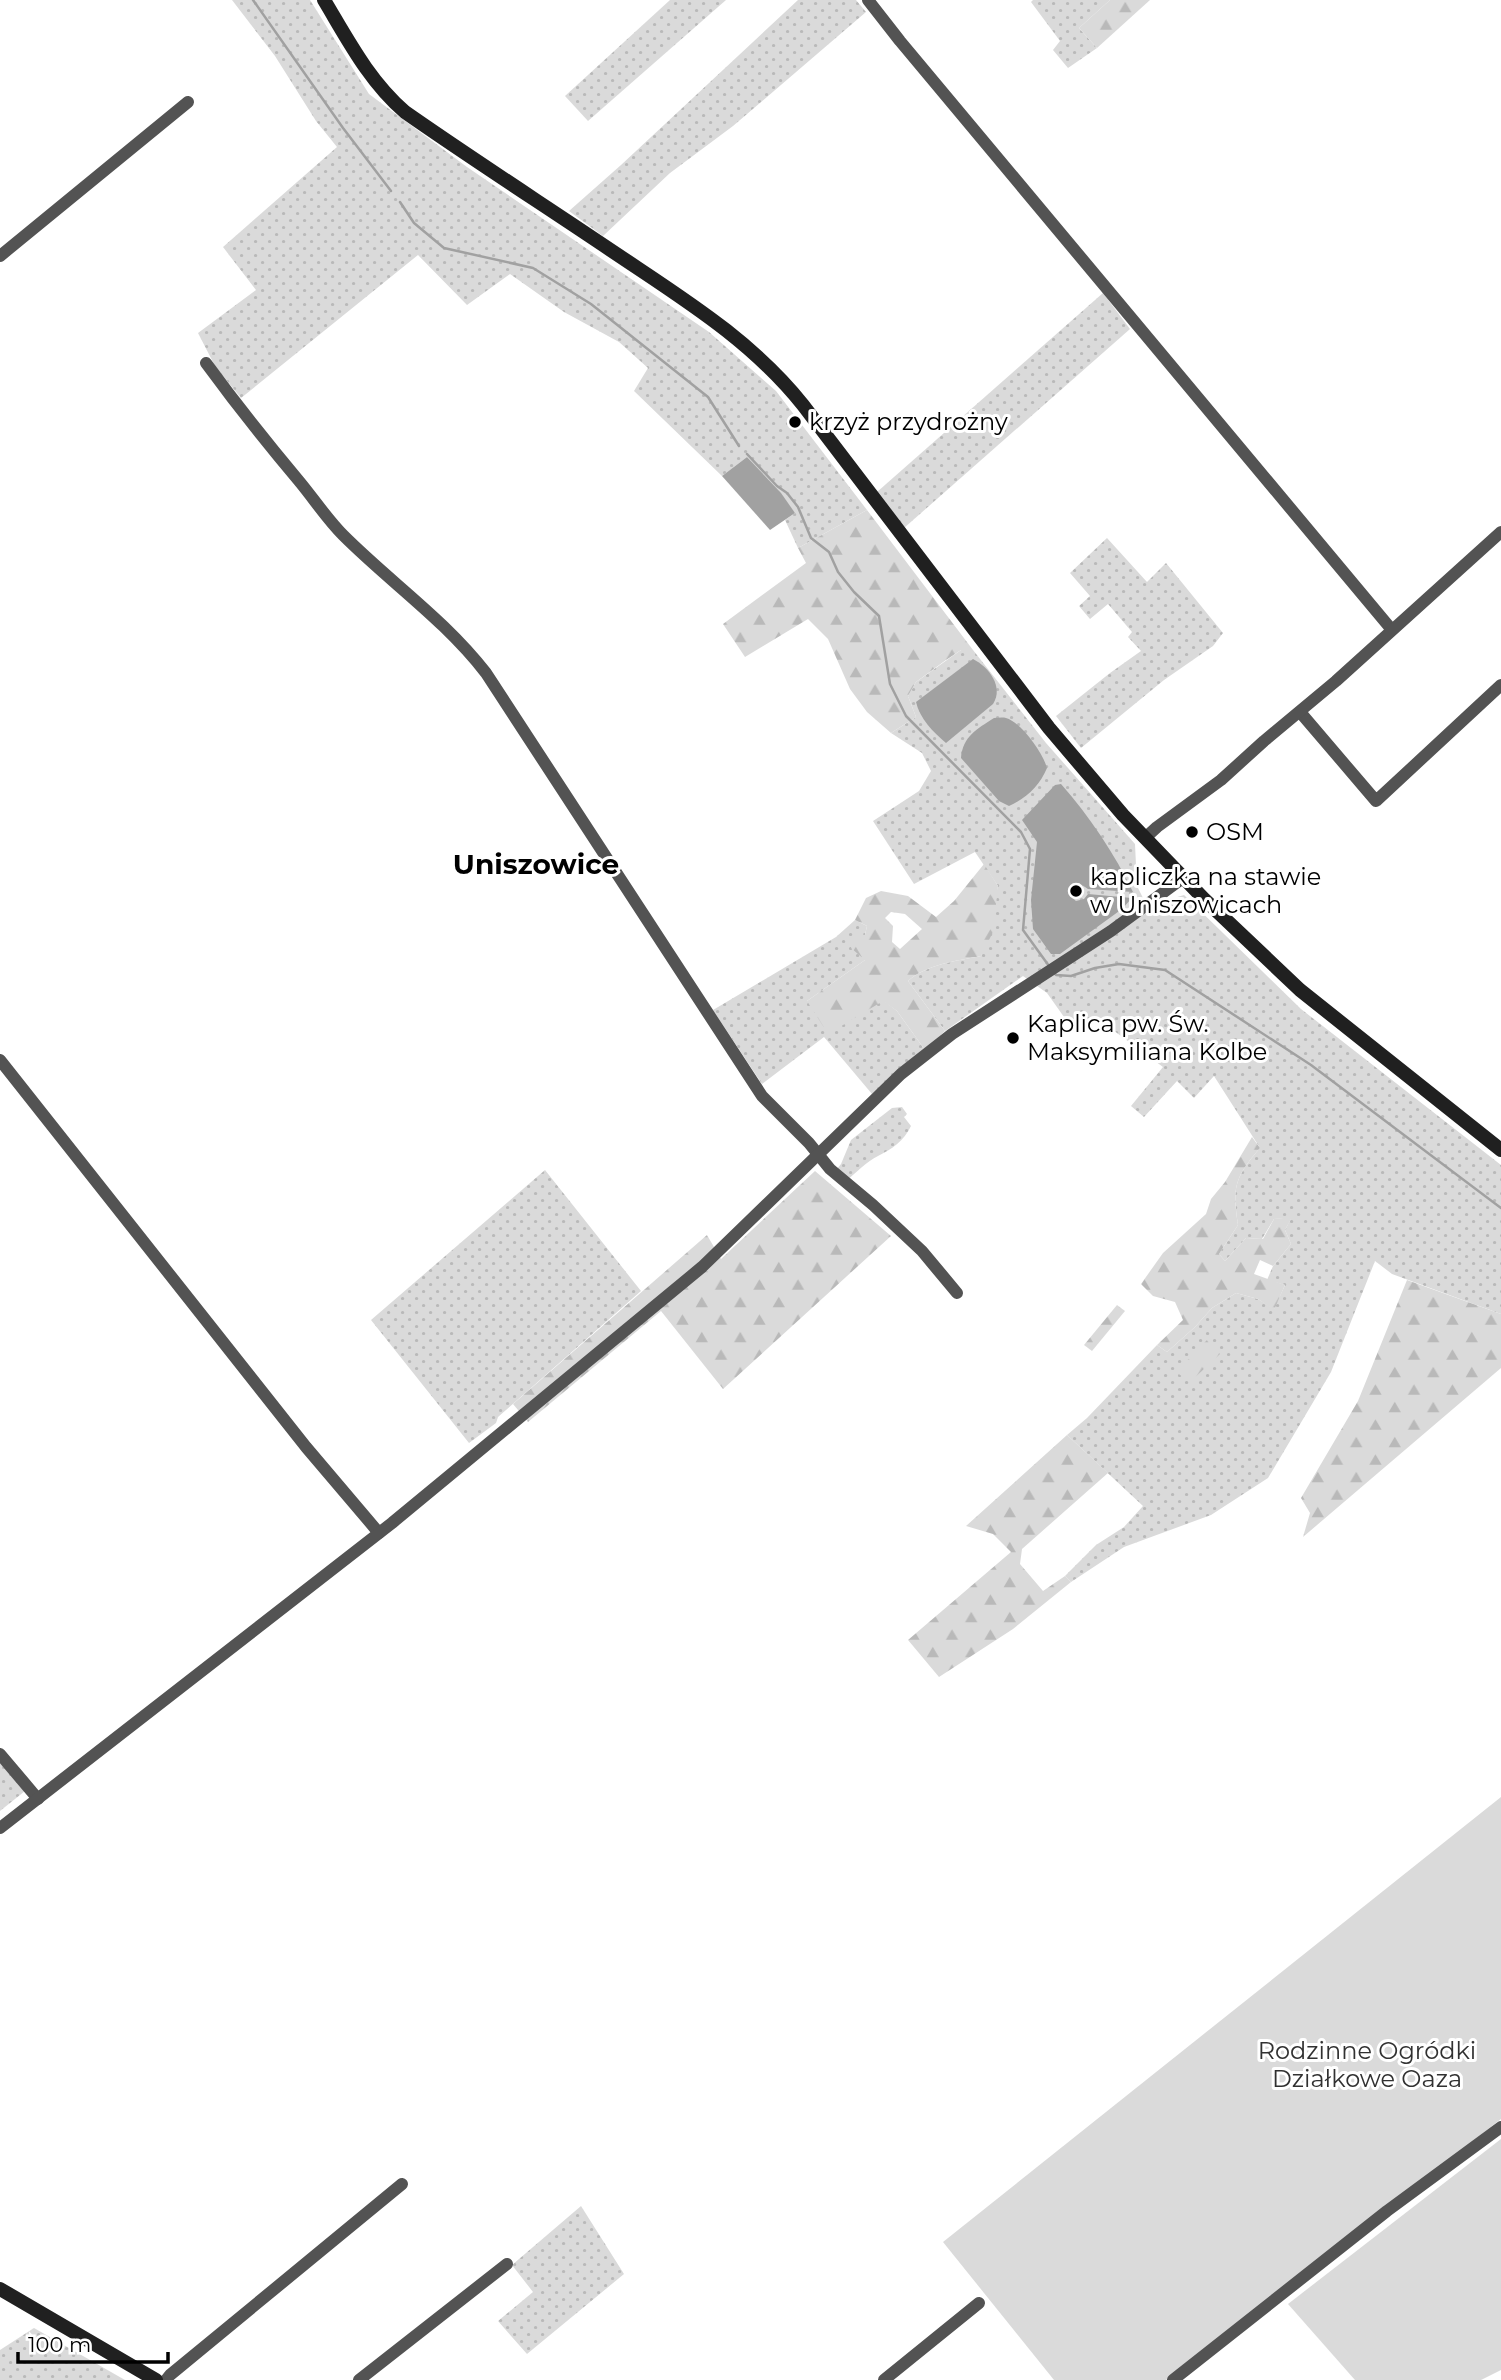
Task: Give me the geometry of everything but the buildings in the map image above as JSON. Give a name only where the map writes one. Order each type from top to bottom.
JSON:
[{"type":"street","points":[[324,0],[368,72],[388,97],[405,112],[694,305],[754,351],[774,370],[1049,728],[1145,838],[1300,990],[1501,1150]]},
{"type":"street","points":[[868,0],[1392,630]]},
{"type":"street","points":[[0,256],[188,102]]},
{"type":"street","points":[[206,363],[340,532],[456,637],[486,673],[762,1096],[830,1170],[880,1211],[922,1251],[957,1293]]},
{"type":"street","points":[[1145,838],[1221,780],[1501,532]]},
{"type":"street","points":[[1300,712],[1376,801],[1501,685]]},
{"type":"street","points":[[0,1828],[379,1534],[702,1267],[901,1074],[952,1034],[1139,912],[1183,878]]},
{"type":"street","points":[[0,1060],[306,1447],[379,1534]]},
{"type":"street","points":[[0,1754],[38,1799]]},
{"type":"street","points":[[1173,2380],[1387,2211],[1501,2127]]},
{"type":"street","points":[[166,2380],[401,2184]]},
{"type":"street","points":[[359,2380],[508,2264]]},
{"type":"street","points":[[0,2289],[156,2380]]},
{"type":"street","points":[[884,2380],[979,2303]]},
{"type":"street","points":[[1186,2369],[1195,2380]]},
{"type":"green space","points":[[232,0],[310,0],[369,94],[467,167],[709,332],[776,391],[867,510],[798,548],[785,520],[795,513],[747,457],[722,476],[634,391],[648,368],[619,342],[564,312],[510,274],[467,305],[418,255],[241,398],[215,366],[198,333],[256,290],[223,247],[337,147],[316,121],[275,56]]},
{"type":"green space","points":[[670,0],[726,0],[588,121],[565,96]]},
{"type":"green space","points":[[798,0],[856,0],[866,12],[733,126],[670,173],[603,236],[569,211],[621,165]]},
{"type":"green space","points":[[1110,0],[1079,28],[1097,48],[1068,68],[1053,50],[1060,41],[1031,2]]},
{"type":"green space","points":[[1110,0],[1150,0],[1097,48],[1079,28]]},
{"type":"green space","points":[[1103,293],[1130,329],[904,528],[877,492]]},
{"type":"green space","points":[[867,510],[973,650],[961,650],[916,682],[908,696],[916,717],[891,733],[867,712],[850,689],[828,639],[808,619],[745,657],[723,624],[806,563],[798,548]]},
{"type":"green space","points":[[1107,538],[1147,582],[1166,563],[1223,633],[1213,646],[1164,680],[1081,748],[1056,716],[1141,651],[1128,637],[1132,632],[1108,604],[1090,619],[1079,606],[1090,596],[1070,573]]},
{"type":"green space","points":[[961,650],[973,650],[1046,743],[1135,844],[1137,886],[1150,912],[1164,901],[1184,895],[1301,1009],[1501,1165],[1501,1314],[1392,1274],[1375,1261],[1331,1372],[1268,1478],[1211,1515],[1124,1547],[1071,1582],[1065,1576],[1096,1545],[1124,1527],[1143,1506],[1067,1435],[1087,1418],[1157,1345],[1167,1352],[1212,1308],[1236,1293],[1258,1299],[1274,1309],[1285,1285],[1267,1280],[1273,1266],[1291,1244],[1285,1230],[1291,1218],[1274,1219],[1262,1239],[1246,1238],[1225,1261],[1219,1254],[1238,1225],[1235,1201],[1240,1175],[1260,1148],[1214,1076],[1194,1098],[1177,1081],[1144,1117],[1131,1106],[1163,1067],[1102,1022],[1069,1024],[1047,993],[1023,976],[945,1031],[908,981],[933,967],[981,956],[998,886],[975,852],[914,884],[873,821],[919,791],[931,771],[922,753],[891,733],[916,717],[908,696],[916,682]]},
{"type":"green space","points":[[984,864],[998,886],[993,932],[981,956],[933,967],[908,981],[945,1031],[925,1050],[897,1011],[883,1001],[828,1034],[807,1001],[865,960],[851,948],[856,933],[865,935],[867,926],[855,920],[866,898],[881,891],[908,896],[936,917],[954,901]],"holes":[[[891,912],[905,914],[922,929],[900,949],[892,942],[893,926],[885,918]]]},
{"type":"green space","points":[[855,920],[867,926],[865,960],[807,1001],[859,1014],[883,1000],[897,1011],[925,1050],[872,1094],[824,1037],[762,1084],[713,1010],[836,937]]},
{"type":"green space","points":[[902,1107],[907,1114],[904,1117],[911,1126],[905,1136],[847,1180],[836,1170],[851,1140],[892,1108]]},
{"type":"green space","points":[[1252,1137],[1260,1148],[1240,1175],[1235,1201],[1238,1225],[1219,1254],[1225,1261],[1246,1238],[1263,1239],[1274,1219],[1292,1217],[1285,1230],[1291,1244],[1273,1266],[1260,1260],[1254,1274],[1285,1285],[1274,1310],[1258,1299],[1236,1293],[1212,1308],[1167,1352],[1157,1345],[1183,1320],[1175,1302],[1153,1296],[1141,1284],[1163,1253],[1206,1214],[1211,1199],[1225,1182]]},
{"type":"green space","points":[[545,1170],[641,1291],[498,1417],[496,1423],[469,1443],[371,1320]]},
{"type":"green space","points":[[815,1171],[891,1236],[723,1389],[661,1311],[528,1422],[513,1404],[707,1235],[721,1259]]},
{"type":"green space","points":[[1407,1280],[1501,1314],[1501,1368],[1303,1537],[1310,1513],[1301,1498],[1358,1401]]},
{"type":"green space","points":[[1117,1305],[1125,1311],[1092,1351],[1084,1345]]},
{"type":"green space","points":[[1207,1340],[1220,1354],[1190,1382],[1176,1372]]},
{"type":"green space","points":[[1067,1435],[1108,1473],[1022,1549],[1020,1564],[1043,1591],[1065,1576],[1071,1582],[1013,1629],[939,1677],[908,1640],[1011,1552],[993,1534],[966,1526]]},
{"type":"green space","points":[[0,1761],[25,1791],[0,1811]]},
{"type":"green space","name":"Rodzinne Ogródki Działkowe Oaza","points":[[1501,1797],[1501,2119],[1166,2380],[1054,2380],[943,2242]]},
{"type":"green space","points":[[1501,2139],[1501,2370],[1481,2380],[1355,2380],[1288,2304]]},
{"type":"green space","points":[[581,2206],[624,2274],[527,2354],[498,2321],[533,2292],[512,2265]]},
{"type":"green space","points":[[34,2328],[125,2380],[0,2380],[0,2350]]},
{"type":"shaded area","points":[[747,457],[781,493],[795,513],[770,530],[722,476]]},
{"type":"shaded area","points":[[973,659],[993,678],[996,698],[993,704],[946,743],[928,725],[916,702]]},
{"type":"shaded area","points":[[994,718],[1006,718],[1018,725],[1036,747],[1047,768],[1032,790],[1009,806],[999,801],[961,758],[968,739]]},
{"type":"shaded area","points":[[1061,784],[1101,836],[1133,892],[1088,889],[1079,883],[1071,885],[1070,896],[1076,901],[1084,899],[1088,894],[1132,898],[1122,909],[1060,954],[1051,954],[1033,929],[1031,900],[1037,842],[1022,820],[1055,785]]},
{"type":"waterway","points":[[253,0],[391,191]]},
{"type":"waterway","points":[[400,202],[414,223],[444,248],[533,268],[591,304],[708,397],[739,446]]},
{"type":"waterway","points":[[747,454],[787,493],[798,507],[811,538],[829,552],[838,572],[879,616],[890,684],[906,716],[1021,832],[1030,849],[1023,930],[1049,966]]},
{"type":"waterway","points":[[1053,971],[1056,975],[1071,976],[1119,964],[1165,970],[1311,1065],[1501,1208]]},
{"type":"place","name":"krzyż przydrożny","points":[[795,422]]},
{"type":"place","name":"OSM","points":[[1192,832]]},
{"type":"place","name":"kapliczka na stawie w Uniszowicach","points":[[1076,891]]},
{"type":"place","name":"Kaplica pw. Św. Maksymiliana Kolbe","points":[[1013,1038]]},
{"type":"district","name":"Uniszowice","points":[[536,864]]}]
